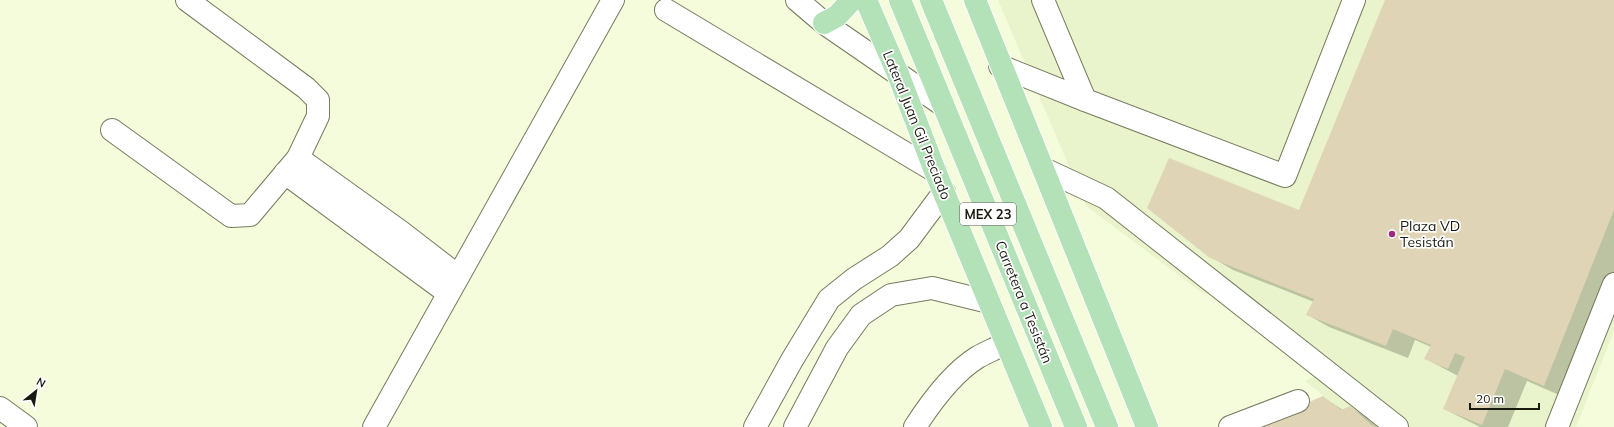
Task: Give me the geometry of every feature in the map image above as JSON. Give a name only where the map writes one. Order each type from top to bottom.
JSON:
[{"type":"main road","points":[[824,23],[837,16],[852,0]]},
{"type":"main road","name":"Lateral Juan Gil Preciado","points":[[866,0],[898,74],[935,171],[1041,427]]},
{"type":"main road","name":"Carretera a Tesistán","points":[[900,0],[1076,427]]},
{"type":"main road","name":"Carretera a Tesistán","points":[[931,0],[1107,427]]},
{"type":"main road","points":[[975,0],[1000,66],[1044,169],[1147,427]]},
{"type":"street","points":[[112,130],[231,216],[250,215],[291,166],[318,116],[318,100],[306,88],[186,0]]},
{"type":"street","points":[[374,427],[613,0]]},
{"type":"street","points":[[797,0],[824,23],[943,105]]},
{"type":"street","points":[[1042,0],[1085,100]]},
{"type":"street","points":[[1000,66],[1285,176],[1354,0]]},
{"type":"street","points":[[666,10],[935,171]]},
{"type":"street","points":[[291,166],[407,249],[453,285]]},
{"type":"street","points":[[1044,169],[1106,198],[1397,427]]},
{"type":"street","points":[[755,427],[792,360],[829,299],[854,279],[890,256],[909,239],[944,192]]},
{"type":"street","points":[[1557,427],[1614,284]]},
{"type":"street","points":[[795,427],[837,348],[861,315],[891,295],[932,288],[989,302]]},
{"type":"street","points":[[915,427],[926,410],[956,375],[977,357],[1006,343]]},
{"type":"street","points":[[1230,427],[1298,401]]},
{"type":"street","points":[[0,408],[26,427]]},
{"type":"shaded area","points":[[998,0],[1614,0],[1614,331],[1576,427],[1374,427],[1350,406],[1341,410],[1305,381],[1316,375],[1216,290],[1204,294],[1086,206]]},
{"type":"building","name":"Plaza VD Tesistán","points":[[1385,0],[1614,0],[1614,210],[1544,386],[1505,369],[1482,425],[1443,409],[1465,357],[1455,353],[1448,369],[1424,359],[1431,345],[1393,329],[1386,346],[1306,315],[1314,299],[1210,258],[1147,208],[1169,158],[1299,210]]},
{"type":"building","points":[[1323,396],[1341,410],[1350,406],[1374,427],[1250,427]]},
{"type":"place","name":"Plaza VD Tesistán","points":[[1392,234]]}]
